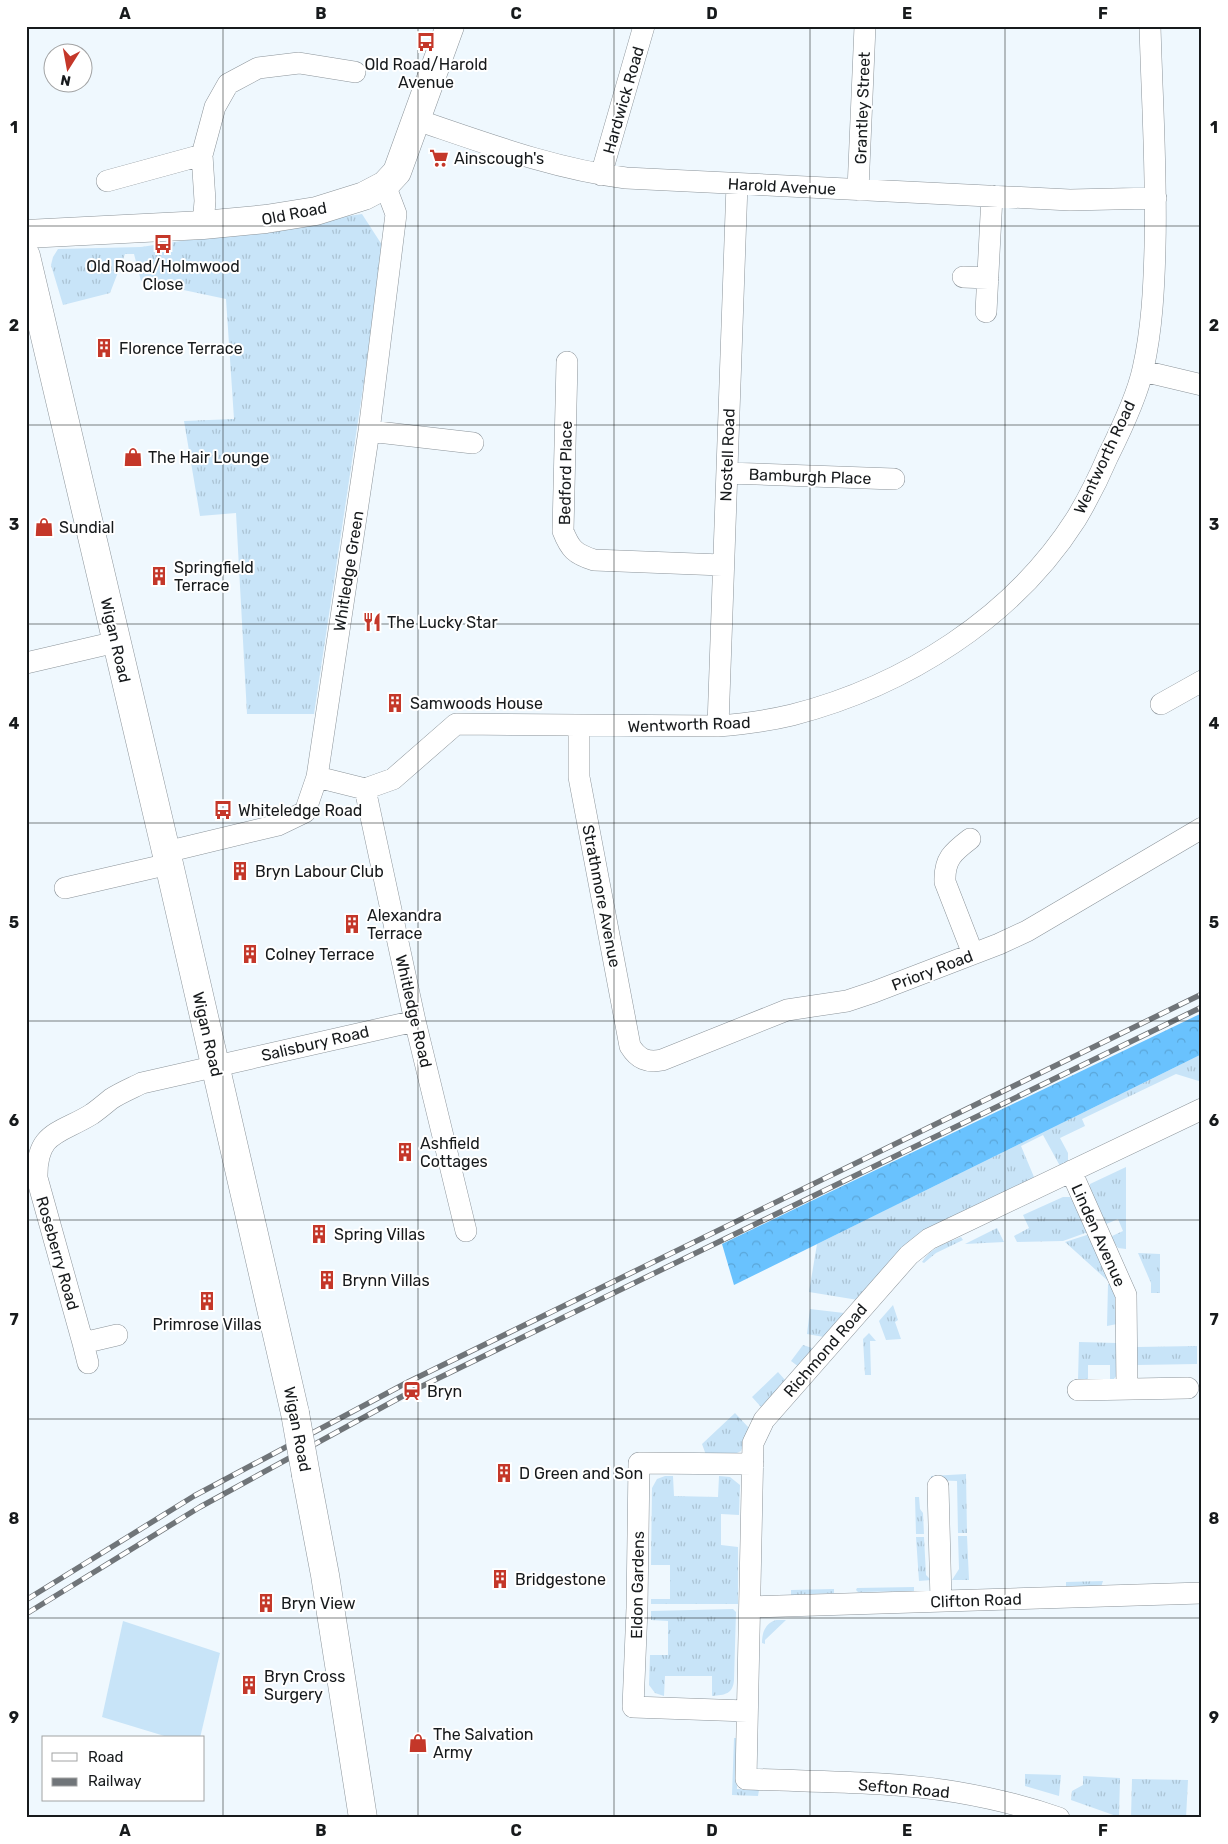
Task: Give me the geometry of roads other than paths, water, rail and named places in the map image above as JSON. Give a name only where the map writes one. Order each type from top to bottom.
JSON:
[{"type":"main road","name":"Old Road","points":[[26,234],[203,225],[266,219],[316,211],[364,196],[385,185],[397,172],[450,26]]},
{"type":"main road","name":"Wigan Road","points":[[26,256],[168,858],[295,1413],[325,1575],[363,1818]]},
{"type":"street","name":"Hardwick Road","points":[[601,175],[644,26]]},
{"type":"street","name":"Grantley Street","points":[[858,190],[865,26]]},
{"type":"street","name":"Wentworth Road","points":[[365,789],[393,779],[456,724],[718,726],[792,715],[848,697],[904,673],[959,639],[1005,603],[1041,565],[1075,519],[1100,474],[1122,428],[1143,371],[1150,333],[1153,296],[1156,198],[1150,26]]},
{"type":"street","points":[[203,225],[205,201],[202,155],[215,107],[228,84],[258,68],[299,63],[356,72]]},
{"type":"street","name":"Harold Avenue","points":[[417,120],[510,152],[601,175],[626,178],[1070,200],[1156,198]]},
{"type":"street","points":[[107,181],[202,155]]},
{"type":"street","name":"Nostell Road","points":[[718,726],[722,565],[737,184]]},
{"type":"street","name":"Whitledge Green","points":[[65,888],[278,825],[305,812],[317,778],[369,431],[396,214],[385,185]]},
{"type":"street","points":[[986,312],[992,196]]},
{"type":"street","points":[[963,277],[988,278]]},
{"type":"street","name":"Bedford Place","points":[[567,362],[563,531],[568,545],[580,556],[594,560],[722,565]]},
{"type":"street","points":[[1143,371],[1202,385]]},
{"type":"street","points":[[369,431],[473,443]]},
{"type":"street","name":"Bamburgh Place","points":[[727,474],[894,479]]},
{"type":"street","points":[[26,663],[116,642]]},
{"type":"street","points":[[1161,704],[1202,681]]},
{"type":"street","name":"Strathmore Avenue","points":[[579,726],[580,778],[630,1046],[635,1054],[643,1060]]},
{"type":"street","points":[[317,778],[365,789]]},
{"type":"street","name":"Whitledge Road","points":[[365,789],[415,1021],[466,1231]]},
{"type":"street","name":"Priory Road","points":[[643,1060],[653,1062],[662,1060],[735,1029],[787,1010],[847,1001],[973,954],[1027,931],[1202,828]]},
{"type":"street","points":[[970,839],[956,850],[948,860],[944,871],[945,882],[973,954]]},
{"type":"street","name":"Salisbury Road","points":[[216,1067],[325,1040],[415,1021]]},
{"type":"street","name":"Roseberry Road","points":[[116,1335],[86,1353],[37,1178],[37,1166],[43,1146],[58,1131],[92,1114],[112,1098],[142,1083],[216,1067]]},
{"type":"street","name":"Richmond Road","points":[[746,1779],[754,1443],[764,1420],[909,1255],[929,1239],[1202,1108]]},
{"type":"street","name":"Linden Avenue","points":[[1071,1171],[1126,1295],[1127,1389]]},
{"type":"street","points":[[1078,1390],[1188,1388]]},
{"type":"street","name":"Eldon Gardens","points":[[748,1711],[633,1706],[637,1608],[639,1463],[753,1464]]},
{"type":"street","points":[[938,1486],[941,1601]]},
{"type":"street","name":"Clifton Road","points":[[750,1607],[1202,1593]]},
{"type":"street","name":"Sefton Road","points":[[746,1779],[890,1785],[955,1792],[1024,1806],[1059,1818]]},
{"type":"railway","points":[[26,1600],[194,1496],[408,1382],[1202,994]]},
{"type":"railway","points":[[26,1614],[200,1507],[412,1391],[1202,1007]]},
{"type":"place","name":"Old Road/Harold Avenue","points":[[426,42]]},
{"type":"place","name":"Ainscough's","points":[[439,158]]},
{"type":"place","name":"Old Road/Holmwood Close","points":[[163,244]]},
{"type":"place","name":"Florence Terrace","points":[[104,348]]},
{"type":"place","name":"The Hair Lounge","points":[[133,457]]},
{"type":"place","name":"Sundial","points":[[44,527]]},
{"type":"place","name":"Springfield Terrace","points":[[159,576]]},
{"type":"place","name":"The Lucky Star","points":[[372,622]]},
{"type":"place","name":"Samwoods House","points":[[395,703]]},
{"type":"place","name":"Whiteledge Road","points":[[223,810]]},
{"type":"place","name":"Bryn Labour Club","points":[[240,871]]},
{"type":"place","name":"Alexandra Terrace","points":[[352,924]]},
{"type":"place","name":"Colney Terrace","points":[[250,954]]},
{"type":"place","name":"Ashfield Cottages","points":[[405,1152]]},
{"type":"place","name":"Spring Villas","points":[[319,1234]]},
{"type":"place","name":"Brynn Villas","points":[[327,1280]]},
{"type":"place","name":"Primrose Villas","points":[[207,1301]]},
{"type":"place","name":"Bryn","points":[[412,1391]]},
{"type":"place","name":"D Green and Son","points":[[504,1473]]},
{"type":"place","name":"Bridgestone","points":[[500,1579]]},
{"type":"place","name":"Bryn View","points":[[266,1603]]},
{"type":"place","name":"Bryn Cross Surgery","points":[[249,1685]]},
{"type":"place","name":"The Salvation Army","points":[[418,1743]]}]
